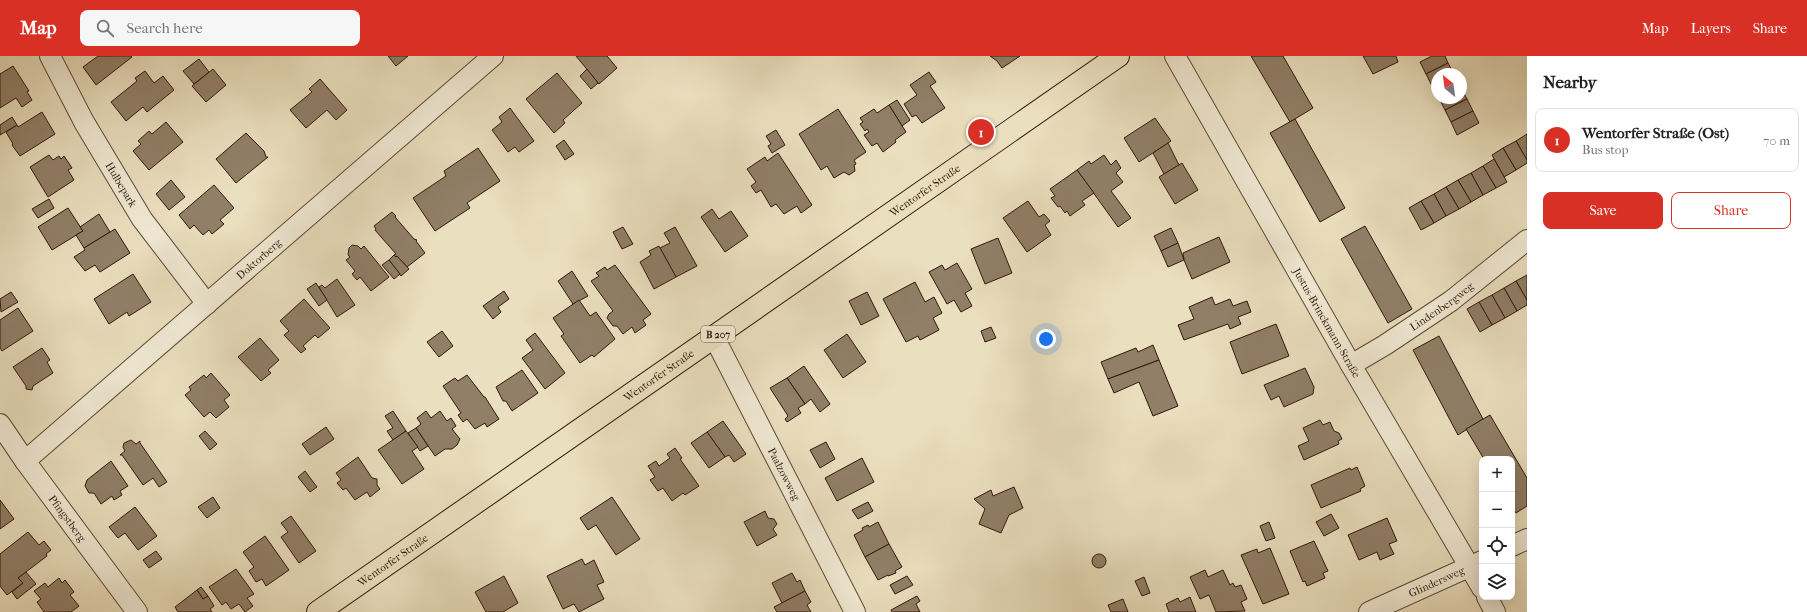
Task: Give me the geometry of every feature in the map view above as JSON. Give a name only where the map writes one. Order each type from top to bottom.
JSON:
[{"type":"main road","name":"Wentorfer Straße","points":[[318,612],[1118,56]]},
{"type":"street","name":"Hulbepark","points":[[50,56],[84,122],[142,219],[206,304]]},
{"type":"street","name":"Doktorberg","points":[[25,461],[206,304],[470,63],[493,56]]},
{"type":"street","name":"Justus-Brinckmann-Straße","points":[[1175,56],[1351,365],[1476,564],[1479,576]]},
{"type":"street","name":"Lindenbergweg","points":[[1351,365],[1385,345],[1451,301],[1527,240]]},
{"type":"street","name":"Paalzowweg","points":[[714,336],[855,612]]},
{"type":"street","name":"Pfingstberg","points":[[0,424],[25,461],[137,612]]},
{"type":"street","points":[[1515,545],[1527,539]]},
{"type":"street","name":"Glindersweg","points":[[1369,612],[1476,564]]},
{"type":"street","points":[[1489,600],[1495,612]]},
{"type":"building","points":[[98,56],[132,57],[96,85],[83,67]]},
{"type":"building","points":[[388,56],[408,56],[396,66]]},
{"type":"building","points":[[576,56],[607,56],[617,68],[599,84]]},
{"type":"building","points":[[990,56],[1020,56],[1002,68],[997,61]]},
{"type":"building","points":[[1251,56],[1283,56],[1313,108],[1290,122]]},
{"type":"building","points":[[1363,56],[1396,56],[1398,62],[1373,74]]},
{"type":"building","points":[[1432,56],[1445,56],[1448,63],[1438,68],[1431,68],[1431,72],[1426,74],[1420,62]]},
{"type":"building","points":[[199,59],[209,72],[194,84],[183,71]]},
{"type":"building","points":[[1448,63],[1451,68],[1438,68]]},
{"type":"building","points":[[13,66],[29,91],[27,92],[32,100],[22,107],[16,98],[0,108],[0,74]]},
{"type":"building","points":[[213,69],[226,85],[206,102],[192,86]]},
{"type":"building","points":[[587,69],[598,83],[591,89],[580,76]]},
{"type":"building","points":[[145,71],[154,83],[163,76],[174,90],[147,112],[143,107],[126,121],[111,102],[137,81],[135,78]]},
{"type":"building","points":[[929,72],[936,82],[930,86],[945,108],[922,123],[916,115],[912,117],[904,104],[917,95],[910,85]]},
{"type":"building","points":[[1431,72],[1431,84],[1426,74]]},
{"type":"building","points":[[557,73],[582,103],[563,120],[565,123],[554,133],[526,99]]},
{"type":"building","points":[[320,79],[347,110],[336,120],[327,110],[306,128],[290,110],[312,92],[309,89]]},
{"type":"building","points":[[1467,99],[1473,111],[1451,122],[1445,110],[1457,104],[1467,104]]},
{"type":"building","points":[[897,100],[910,120],[902,126],[889,105]]},
{"type":"building","points":[[1442,104],[1457,104],[1445,110]]},
{"type":"building","points":[[889,105],[906,132],[883,152],[877,143],[872,146],[864,135],[869,132],[867,129],[865,131],[860,124],[863,122],[860,118],[874,109],[877,113]]},
{"type":"building","points":[[510,108],[534,141],[519,152],[515,147],[508,152],[492,130],[502,122],[499,117]]},
{"type":"building","points":[[838,109],[866,152],[854,160],[856,164],[854,165],[855,171],[849,175],[844,172],[834,178],[827,166],[821,170],[799,134]]},
{"type":"building","points":[[1473,111],[1479,123],[1457,135],[1451,122]]},
{"type":"building","points":[[42,112],[55,134],[20,156],[12,145],[13,144],[6,132],[17,125],[18,127]]},
{"type":"building","points":[[12,117],[17,125],[0,135],[0,125]]},
{"type":"building","points":[[1155,118],[1171,141],[1139,162],[1124,138]]},
{"type":"building","points":[[1295,119],[1345,208],[1320,222],[1270,133]]},
{"type":"building","points":[[166,122],[183,142],[149,170],[133,151],[141,144],[138,141],[149,131],[152,134]]},
{"type":"building","points":[[776,130],[785,145],[772,153],[768,146],[771,144],[766,136]]},
{"type":"building","points":[[246,133],[264,151],[266,157],[268,157],[236,183],[216,159]]},
{"type":"building","points":[[1527,134],[1527,160],[1516,141]]},
{"type":"building","points":[[564,140],[574,154],[565,160],[556,146]]},
{"type":"building","points":[[1516,141],[1527,160],[1527,163],[1516,170],[1503,148]]},
{"type":"building","points":[[1168,143],[1179,165],[1164,174],[1153,153]]},
{"type":"building","points":[[478,148],[500,181],[467,203],[470,208],[435,231],[413,198],[446,176],[444,171]]},
{"type":"building","points":[[1503,148],[1516,170],[1504,177],[1492,155]]},
{"type":"building","points":[[778,153],[812,205],[801,213],[797,206],[784,214],[776,204],[771,207],[761,190],[756,193],[751,186],[756,182],[747,169],[765,157],[767,161]]},
{"type":"building","points":[[49,155],[53,160],[59,156],[61,159],[64,156],[72,168],[68,170],[74,180],[48,197],[30,167]]},
{"type":"building","points":[[1104,155],[1111,165],[1116,160],[1121,168],[1116,173],[1123,182],[1111,191],[1131,218],[1118,227],[1077,170],[1089,161],[1091,164]]},
{"type":"building","points":[[1494,159],[1507,182],[1496,188],[1483,166]]},
{"type":"building","points":[[1182,163],[1198,190],[1175,204],[1159,177]]},
{"type":"building","points":[[1483,166],[1496,188],[1483,195],[1471,173]]},
{"type":"building","points":[[1077,170],[1094,193],[1082,201],[1085,205],[1070,216],[1067,211],[1065,213],[1060,206],[1058,207],[1051,198],[1055,196],[1050,189]]},
{"type":"building","points":[[1471,173],[1483,195],[1471,202],[1458,180]]},
{"type":"building","points":[[171,180],[185,197],[169,210],[156,194]]},
{"type":"building","points":[[1458,180],[1471,202],[1459,209],[1446,187]]},
{"type":"building","points":[[214,185],[234,208],[220,220],[224,224],[212,234],[209,230],[203,235],[194,225],[190,229],[179,215]]},
{"type":"building","points":[[1446,187],[1459,209],[1446,216],[1434,194]]},
{"type":"building","points":[[1434,194],[1446,216],[1434,223],[1421,201]]},
{"type":"building","points":[[49,199],[54,208],[38,218],[32,209]]},
{"type":"building","points":[[1028,201],[1039,217],[1044,214],[1050,221],[1045,225],[1051,235],[1027,252],[1003,218]]},
{"type":"building","points":[[1421,201],[1434,223],[1421,230],[1409,208]]},
{"type":"building","points":[[68,208],[83,231],[52,250],[38,227]]},
{"type":"building","points":[[712,209],[719,219],[731,211],[748,236],[725,252],[701,217]]},
{"type":"building","points":[[392,212],[414,239],[417,240],[416,241],[425,253],[407,267],[397,256],[396,257],[394,255],[396,254],[375,230],[376,229],[374,226]]},
{"type":"building","points":[[99,214],[110,232],[84,248],[76,235],[83,231],[80,227]]},
{"type":"building","points":[[1365,226],[1412,309],[1388,323],[1341,239]]},
{"type":"building","points":[[623,227],[633,244],[622,249],[613,232]]},
{"type":"building","points":[[675,227],[697,266],[676,277],[660,248],[670,243],[664,233]]},
{"type":"building","points":[[1171,228],[1178,243],[1161,251],[1154,236]]},
{"type":"building","points":[[115,229],[130,253],[100,272],[95,265],[85,271],[74,257],[85,250],[84,248]]},
{"type":"building","points":[[1219,237],[1230,262],[1192,279],[1184,260],[1183,253]]},
{"type":"building","points":[[998,238],[1012,273],[985,284],[971,249]]},
{"type":"building","points":[[1178,243],[1184,260],[1168,267],[1161,251]]},
{"type":"building","points":[[352,245],[358,246],[361,249],[364,246],[389,277],[371,291],[360,277],[357,280],[352,274],[355,271],[346,260],[350,257],[348,255],[349,248]]},
{"type":"building","points":[[659,246],[676,277],[654,289],[640,262],[651,255],[649,251]]},
{"type":"building","points":[[394,255],[396,257],[397,256],[409,269],[401,276],[389,260]]},
{"type":"building","points":[[389,260],[400,274],[394,279],[382,265]]},
{"type":"building","points":[[957,263],[972,289],[965,293],[972,306],[961,312],[954,300],[947,304],[929,272],[942,265],[945,270]]},
{"type":"building","points":[[615,265],[651,314],[643,320],[646,325],[635,333],[632,327],[623,334],[617,326],[613,326],[607,318],[613,311],[591,281],[599,276],[596,273],[605,267],[607,270]]},
{"type":"building","points":[[572,271],[588,296],[573,304],[558,281]]},
{"type":"building","points":[[133,274],[151,302],[129,316],[127,312],[109,324],[94,299]]},
{"type":"building","points":[[1527,275],[1527,300],[1516,281]]},
{"type":"building","points":[[337,279],[355,305],[337,317],[319,287],[322,285],[325,288]]},
{"type":"building","points":[[1516,281],[1527,300],[1527,305],[1517,311],[1504,288]]},
{"type":"building","points":[[915,282],[925,302],[934,297],[942,313],[933,318],[939,330],[920,340],[918,336],[906,342],[883,299]]},
{"type":"building","points":[[316,283],[327,300],[319,306],[307,289]]},
{"type":"building","points":[[1504,288],[1517,311],[1505,318],[1492,295]]},
{"type":"building","points":[[504,291],[509,299],[498,307],[501,312],[493,319],[483,306]]},
{"type":"building","points":[[11,292],[18,302],[1,312],[0,299]]},
{"type":"building","points":[[867,292],[879,316],[861,325],[849,301]]},
{"type":"building","points":[[1492,295],[1505,318],[1492,325],[1479,302]]},
{"type":"building","points":[[1212,297],[1215,305],[1230,299],[1233,306],[1247,301],[1251,312],[1238,317],[1241,324],[1230,329],[1228,324],[1184,340],[1178,325],[1194,319],[1189,307]]},
{"type":"building","points":[[304,299],[330,328],[318,338],[315,335],[303,346],[306,349],[301,353],[284,335],[289,331],[280,321]]},
{"type":"building","points":[[579,300],[590,316],[596,312],[615,339],[594,357],[592,355],[580,363],[561,336],[564,334],[553,318]]},
{"type":"building","points":[[1479,302],[1492,325],[1480,332],[1467,309]]},
{"type":"building","points":[[18,308],[33,331],[2,351],[0,348],[0,320]]},
{"type":"building","points":[[1276,324],[1289,356],[1242,374],[1230,342]]},
{"type":"building","points":[[991,327],[996,338],[985,342],[981,331]]},
{"type":"building","points":[[442,331],[453,346],[439,357],[427,342]]},
{"type":"building","points":[[535,333],[565,373],[545,389],[522,358],[533,350],[526,340]]},
{"type":"building","points":[[847,334],[866,362],[843,378],[824,350]]},
{"type":"building","points":[[1439,336],[1483,419],[1458,435],[1413,350]]},
{"type":"building","points":[[260,338],[279,360],[268,370],[271,373],[261,381],[238,357]]},
{"type":"building","points":[[1153,345],[1159,360],[1108,379],[1101,362],[1136,348],[1138,352]]},
{"type":"building","points":[[42,348],[50,360],[47,362],[53,373],[33,386],[32,390],[26,389],[26,386],[13,367]]},
{"type":"building","points":[[1159,360],[1178,406],[1153,416],[1139,382],[1114,393],[1108,379]]},
{"type":"building","points":[[804,366],[830,404],[820,412],[811,399],[805,404],[787,378]]},
{"type":"building","points":[[1305,368],[1314,387],[1313,394],[1284,407],[1279,396],[1271,400],[1264,385]]},
{"type":"building","points":[[522,370],[538,393],[512,411],[506,401],[503,401],[496,387]]},
{"type":"building","points":[[211,373],[230,395],[224,400],[229,407],[216,418],[210,412],[204,417],[185,395],[191,390],[189,387],[204,375],[206,378]]},
{"type":"building","points":[[467,375],[485,397],[499,419],[487,427],[485,423],[475,429],[467,419],[463,422],[458,415],[461,413],[443,386],[455,378],[458,381]]},
{"type":"building","points":[[787,378],[805,404],[798,408],[801,413],[787,422],[785,419],[788,416],[770,388]]},
{"type":"building","points":[[393,411],[406,431],[393,440],[387,431],[393,428],[385,416]]},
{"type":"building","points":[[426,411],[431,418],[440,411],[447,421],[451,418],[456,426],[452,429],[460,439],[457,445],[452,449],[445,449],[435,456],[416,428],[421,424],[417,418]]},
{"type":"building","points":[[1490,415],[1514,456],[1482,456],[1466,429]]},
{"type":"building","points":[[1320,420],[1323,425],[1330,422],[1334,431],[1339,433],[1342,439],[1338,441],[1339,444],[1304,460],[1298,446],[1309,441],[1303,428]]},
{"type":"building","points":[[723,421],[746,454],[734,462],[729,455],[725,457],[707,432]]},
{"type":"building","points":[[326,427],[334,439],[310,455],[302,444]]},
{"type":"building","points":[[416,428],[428,446],[420,451],[408,433]]},
{"type":"building","points":[[205,431],[217,444],[210,450],[199,436]]},
{"type":"building","points":[[406,431],[418,447],[412,451],[424,469],[402,484],[378,450]]},
{"type":"building","points":[[707,432],[725,457],[709,468],[691,443]]},
{"type":"building","points":[[131,440],[136,444],[140,441],[167,482],[159,487],[153,478],[143,485],[122,455],[120,455],[125,451],[123,447],[124,443]]},
{"type":"building","points":[[826,442],[835,459],[820,468],[810,450]]},
{"type":"building","points":[[675,448],[682,458],[680,459],[699,486],[685,495],[683,493],[672,501],[663,488],[658,491],[650,480],[655,477],[648,466],[656,461],[659,466],[670,458],[667,454]]},
{"type":"building","points":[[358,457],[372,478],[377,479],[377,485],[380,489],[370,497],[367,492],[355,500],[346,488],[343,490],[337,483],[341,480],[336,473]]},
{"type":"building","points":[[862,458],[874,482],[837,501],[825,478]]},
{"type":"building","points":[[1515,458],[1527,478],[1527,506],[1516,513]]},
{"type":"building","points":[[111,461],[128,486],[120,491],[122,495],[114,500],[112,496],[101,504],[94,493],[89,493],[85,486],[87,480]]},
{"type":"building","points":[[1357,467],[1365,486],[1360,489],[1361,491],[1321,508],[1311,485],[1350,468],[1351,470]]},
{"type":"building","points":[[305,471],[317,487],[310,492],[298,477]]},
{"type":"building","points":[[1014,487],[1023,508],[1009,515],[1001,533],[979,524],[985,509],[974,499],[991,490],[993,496]]},
{"type":"building","points":[[213,497],[220,508],[207,518],[198,507]]},
{"type":"building","points":[[612,497],[640,539],[616,555],[596,525],[588,530],[580,518]]},
{"type":"building","points":[[0,500],[14,519],[0,529]]},
{"type":"building","points":[[868,502],[873,511],[858,519],[852,510]]},
{"type":"building","points":[[135,507],[157,536],[138,550],[125,533],[118,538],[109,527]]},
{"type":"building","points":[[765,511],[768,518],[774,519],[777,524],[773,529],[777,535],[757,546],[744,522]]},
{"type":"building","points":[[1331,514],[1339,528],[1324,536],[1316,522]]},
{"type":"building","points":[[291,516],[316,551],[299,563],[281,537],[288,532],[281,523]]},
{"type":"building","points":[[1387,518],[1397,541],[1389,544],[1394,554],[1380,560],[1377,552],[1359,560],[1348,535]]},
{"type":"building","points":[[878,522],[889,544],[865,557],[854,535],[863,530],[862,528],[868,525],[869,527]]},
{"type":"building","points":[[1269,522],[1275,538],[1266,541],[1260,526]]},
{"type":"building","points":[[28,532],[39,545],[44,541],[51,550],[46,554],[47,556],[18,578],[23,583],[7,595],[0,586],[0,554]]},
{"type":"building","points":[[265,536],[289,570],[266,586],[262,579],[256,582],[249,571],[254,567],[243,552]]},
{"type":"building","points":[[1314,541],[1328,571],[1323,573],[1325,578],[1307,586],[1305,581],[1303,582],[1290,551]]},
{"type":"building","points":[[889,544],[902,567],[895,571],[896,573],[878,580],[865,557]]},
{"type":"building","points":[[1270,548],[1289,594],[1263,604],[1241,555],[1257,549],[1258,553]]},
{"type":"building","points":[[156,551],[162,559],[149,568],[143,560]]},
{"type":"building","points":[[1099,554],[1104,556],[1106,561],[1104,566],[1099,568],[1094,566],[1092,561],[1094,556]]},
{"type":"building","points":[[582,559],[585,565],[594,560],[604,582],[597,585],[604,599],[579,612],[574,604],[563,609],[547,576]]},
{"type":"building","points":[[236,569],[254,594],[247,598],[253,606],[245,612],[239,604],[231,609],[226,602],[222,605],[209,587]]},
{"type":"building","points":[[1205,570],[1208,577],[1223,570],[1230,585],[1233,583],[1235,587],[1241,585],[1247,599],[1241,602],[1245,611],[1216,612],[1209,595],[1200,599],[1190,577]]},
{"type":"building","points":[[26,572],[36,584],[17,599],[12,592],[23,583],[18,578]]},
{"type":"building","points":[[792,573],[797,582],[800,580],[805,591],[782,603],[772,583]]},
{"type":"building","points":[[504,576],[518,603],[503,612],[486,612],[475,592]]},
{"type":"building","points":[[907,576],[913,585],[895,594],[890,585]]},
{"type":"building","points":[[1144,577],[1150,593],[1142,596],[1135,581]]},
{"type":"building","points":[[59,578],[62,583],[65,580],[74,592],[70,595],[79,606],[71,612],[44,612],[37,602],[41,599],[34,591],[45,583],[48,587]]},
{"type":"building","points":[[201,587],[208,596],[203,599],[197,590]]},
{"type":"building","points":[[197,590],[203,599],[208,596],[214,606],[210,609],[212,612],[178,612],[175,607]]},
{"type":"building","points":[[805,591],[811,602],[807,605],[811,612],[777,612],[774,607]]},
{"type":"building","points":[[917,596],[920,601],[916,604],[920,612],[892,612],[891,610]]},
{"type":"building","points":[[1190,597],[1196,612],[1169,612],[1166,604],[1178,598],[1180,602]]},
{"type":"building","points":[[1123,599],[1128,612],[1111,612],[1108,605]]},
{"type":"place","name":"Wentorfer Straße (Ost)","points":[[981,132]]}]
